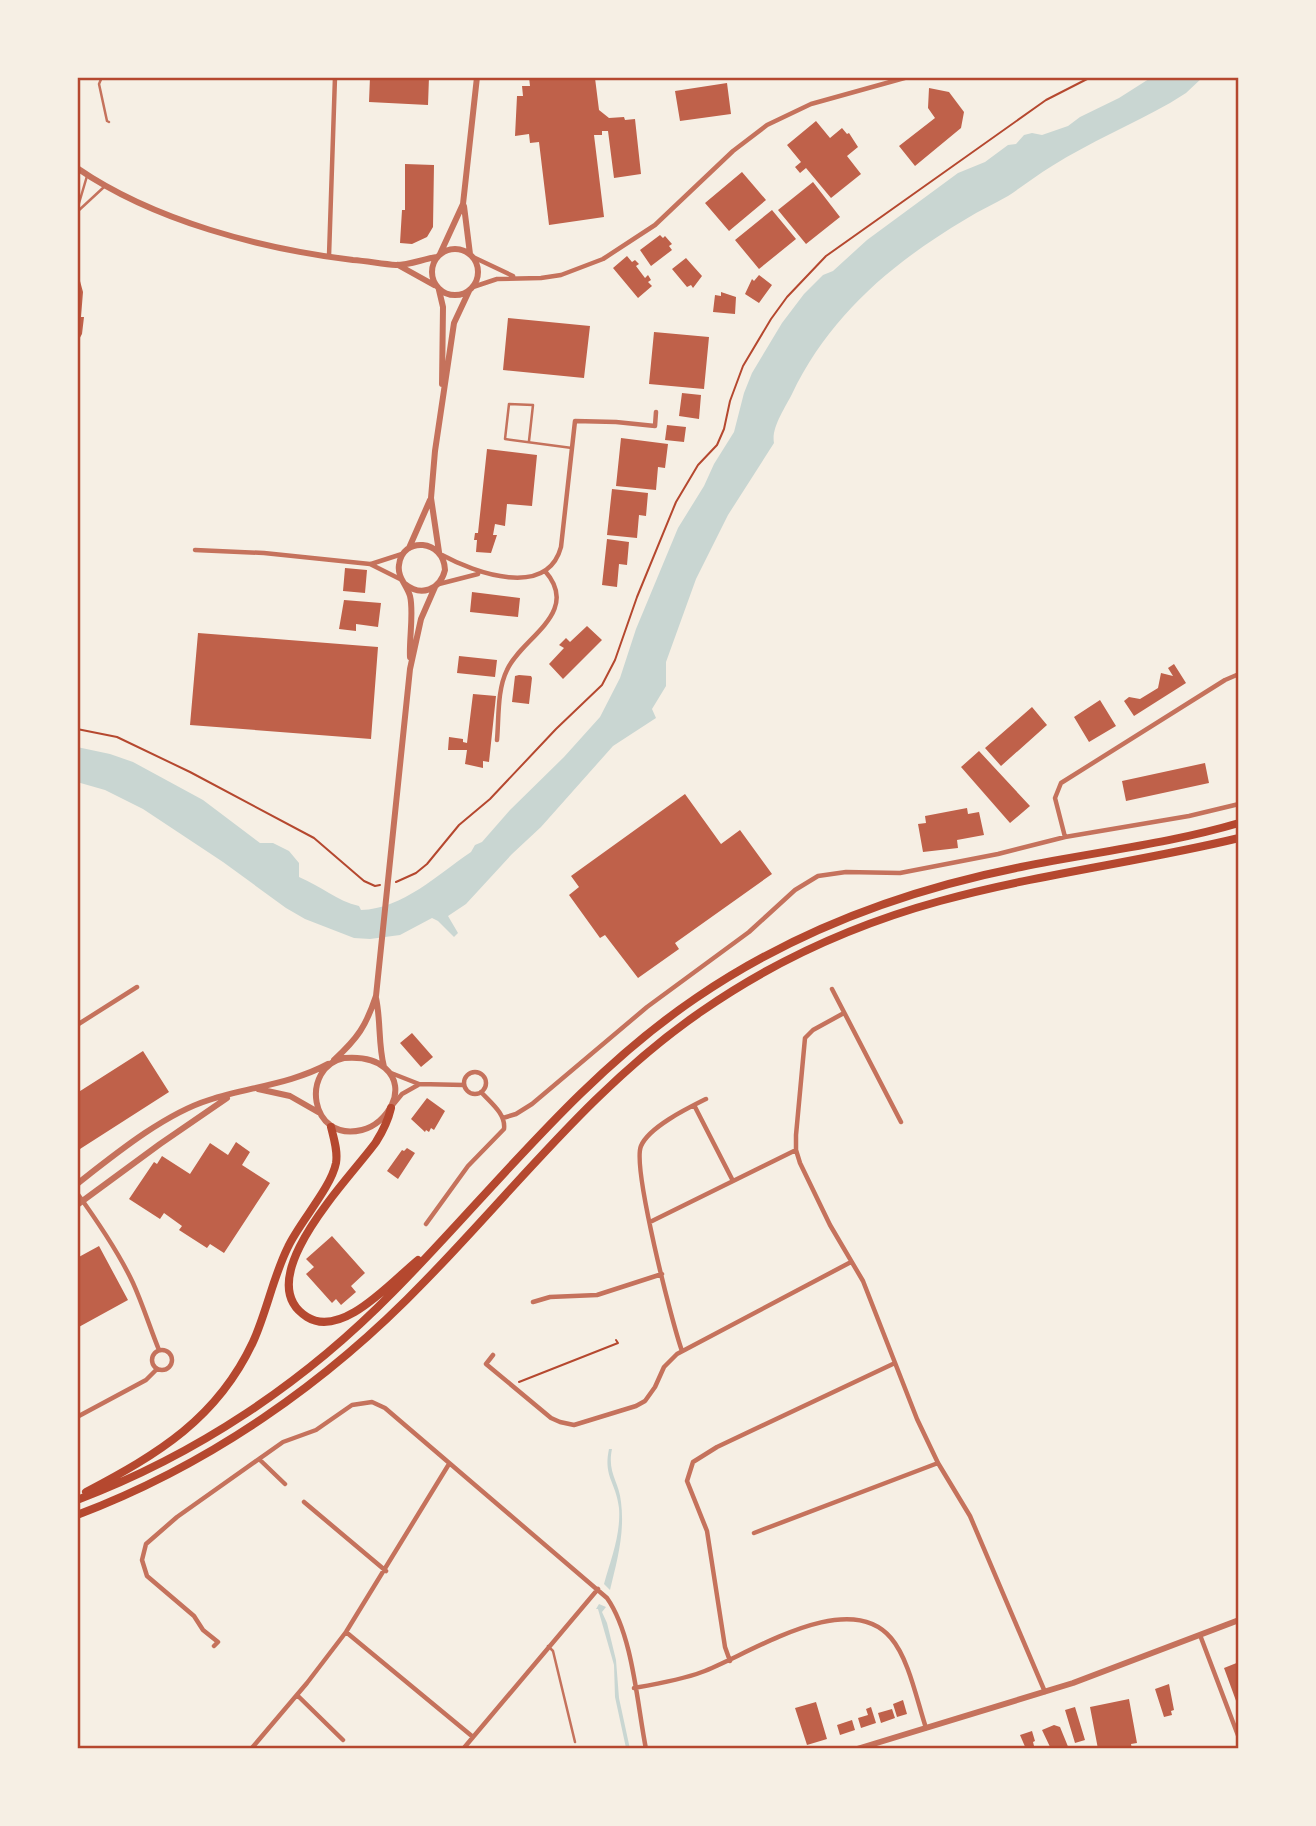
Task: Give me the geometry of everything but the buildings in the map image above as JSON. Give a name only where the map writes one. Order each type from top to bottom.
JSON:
[{"type":"highway","points":[[77,1499],[169,1459],[230,1424],[265,1401],[351,1333],[590,1083],[658,1025],[696,997],[759,959],[848,917],[943,885],[1239,823]]},
{"type":"highway","points":[[77,1521],[225,1442],[269,1415],[334,1366],[383,1324],[427,1279],[596,1097],[699,1012],[755,977],[847,933],[938,901],[1239,838]]},
{"type":"highway","points":[[392,1106],[384,1129],[328,1201],[301,1245],[288,1277],[289,1294],[294,1306],[310,1319],[326,1323],[340,1321],[442,1240]]},
{"type":"highway","points":[[77,1499],[177,1438],[199,1420],[225,1390],[253,1342],[289,1245],[333,1171],[336,1150],[331,1127]]},
{"type":"highway","points":[[77,1515],[107,1504]]},
{"type":"street","points":[[329,256],[335,77]]},
{"type":"street","points":[[410,669],[408,637],[411,605],[399,565],[422,523],[431,498],[454,323],[478,271],[472,256],[463,204],[477,77]]},
{"type":"street","points":[[396,265],[454,295],[491,280],[556,276],[603,259],[655,225],[733,151],[767,125],[811,104],[908,77]]},
{"type":"street","points":[[77,168],[159,210],[228,234],[277,247],[396,265],[455,249],[515,277]]},
{"type":"street","points":[[443,396],[440,359],[443,307],[432,271],[463,204]]},
{"type":"street","points":[[195,550],[370,564],[419,591],[454,578],[480,573],[525,578],[545,571],[556,561],[561,549],[575,421],[655,426],[656,412]]},
{"type":"street","points":[[318,1112],[317,1087],[322,1073],[359,1035],[368,1020],[376,993],[410,669],[421,619],[444,573],[431,498]]},
{"type":"street","points":[[370,564],[425,545],[480,573]]},
{"type":"street","points":[[497,740],[502,685],[507,670],[547,624],[554,609],[556,588],[545,571]]},
{"type":"street","points":[[1065,837],[1055,799],[1061,783],[1225,680],[1239,674]]},
{"type":"street","points":[[503,1118],[532,1104],[647,1007],[759,925],[795,890],[818,876],[846,872],[900,873],[998,854],[1065,837],[1189,816],[1239,804]]},
{"type":"street","points":[[77,1025],[137,987]]},
{"type":"street","points":[[832,989],[901,1122]]},
{"type":"street","points":[[376,993],[380,1051],[394,1090],[392,1106]]},
{"type":"street","points":[[845,1013],[813,1030],[804,1038],[796,1150],[817,1201],[870,1298],[938,1463],[970,1516],[1045,1692]]},
{"type":"street","points":[[77,1184],[130,1144],[198,1104],[304,1077],[331,1062],[361,1058],[419,1084],[464,1085],[471,1093],[481,1092],[486,1088],[486,1082],[479,1072],[467,1075],[464,1085]]},
{"type":"street","points":[[255,1088],[290,1096],[318,1112],[331,1127],[351,1131],[376,1124],[402,1094],[419,1084]]},
{"type":"street","points":[[426,1224],[480,1152],[502,1133],[505,1126],[503,1118],[481,1092]]},
{"type":"street","points":[[80,1203],[232,1094]]},
{"type":"street","points":[[682,1351],[662,1274],[639,1165],[641,1146],[652,1132],[706,1099]]},
{"type":"street","points":[[694,1105],[733,1181]]},
{"type":"street","points":[[650,1222],[796,1150]]},
{"type":"street","points":[[77,1193],[80,1203],[105,1234],[133,1283],[159,1350]]},
{"type":"street","points":[[493,1354],[486,1364],[551,1418],[577,1424],[645,1401],[653,1391],[666,1363],[682,1351],[851,1262]]},
{"type":"street","points":[[533,1302],[550,1297],[597,1295],[662,1274]]},
{"type":"street","points":[[159,1350],[169,1353],[171,1362],[165,1369],[157,1368],[153,1364],[154,1353],[159,1350]]},
{"type":"street","points":[[730,1661],[725,1647],[708,1531],[688,1485],[691,1465],[698,1457],[895,1363]]},
{"type":"street","points":[[77,1417],[146,1380],[157,1368]]},
{"type":"street","points":[[215,1646],[218,1642],[204,1630],[194,1616],[147,1576],[142,1563],[148,1541],[177,1517],[283,1442],[324,1425],[352,1405],[372,1402],[385,1408],[607,1598],[617,1615],[626,1646],[646,1749]]},
{"type":"street","points":[[259,1459],[285,1484]]},
{"type":"street","points":[[754,1533],[938,1463]]},
{"type":"street","points":[[251,1749],[298,1695],[346,1632],[449,1464]]},
{"type":"street","points":[[304,1502],[386,1570]]},
{"type":"street","points":[[463,1749],[597,1589]]},
{"type":"street","points":[[634,1688],[695,1674],[730,1661],[753,1648],[825,1621],[855,1618],[867,1621],[885,1632],[899,1648],[926,1728]]},
{"type":"street","points":[[857,1749],[1081,1681],[1239,1620]]},
{"type":"street","points":[[346,1632],[473,1737]]},
{"type":"street","points":[[1200,1635],[1239,1738]]},
{"type":"street","points":[[298,1695],[343,1740]]},
{"type":"lane","points":[[102,77],[99,84],[109,122]]},
{"type":"lane","points":[[77,211],[88,175]]},
{"type":"lane","points":[[77,211],[106,185]]},
{"type":"lane","points":[[530,441],[533,405],[509,404],[505,439],[572,448]]},
{"type":"lane","points":[[548,1646],[553,1651],[575,1742]]},
{"type":"path","points":[[402,881],[428,864],[459,825],[490,799],[602,685],[615,660],[637,597],[676,502],[691,476],[717,445],[743,366],[771,319],[806,275],[826,256],[1011,124],[1046,100],[1091,77]]},
{"type":"path","points":[[77,729],[117,737],[214,784],[314,838],[364,881],[375,886]]},
{"type":"path","points":[[512,1385],[618,1343],[617,1340]]},
{"type":"shaded area","points":[[1152,77],[1203,77],[1170,103],[1066,157],[1008,196],[939,236],[888,273],[844,316],[807,366],[779,418],[774,443],[728,515],[696,579],[666,662],[666,686],[652,709],[656,718],[613,746],[541,827],[466,904],[448,916],[458,933],[454,937],[432,918],[400,935],[370,939],[354,938],[305,919],[143,809],[105,790],[77,782],[77,747],[133,762],[203,800],[260,843],[273,843],[289,851],[299,863],[299,877],[343,901],[359,906],[361,910],[391,904],[419,889],[482,842],[600,717],[620,678],[636,629],[678,528],[734,432],[752,373],[782,323],[804,294],[867,240],[958,173],[985,162],[1008,145],[1016,144],[1024,135],[1042,135],[1068,126]]},
{"type":"shaded area","points":[[609,1449],[612,1449],[612,1471],[620,1495],[622,1513],[620,1547],[610,1590],[604,1584],[615,1546],[619,1508],[609,1473]]},
{"type":"shaded area","points":[[599,1604],[606,1607],[602,1612],[616,1660],[619,1698],[630,1749],[626,1748],[615,1697],[614,1665],[596,1609]]}]
